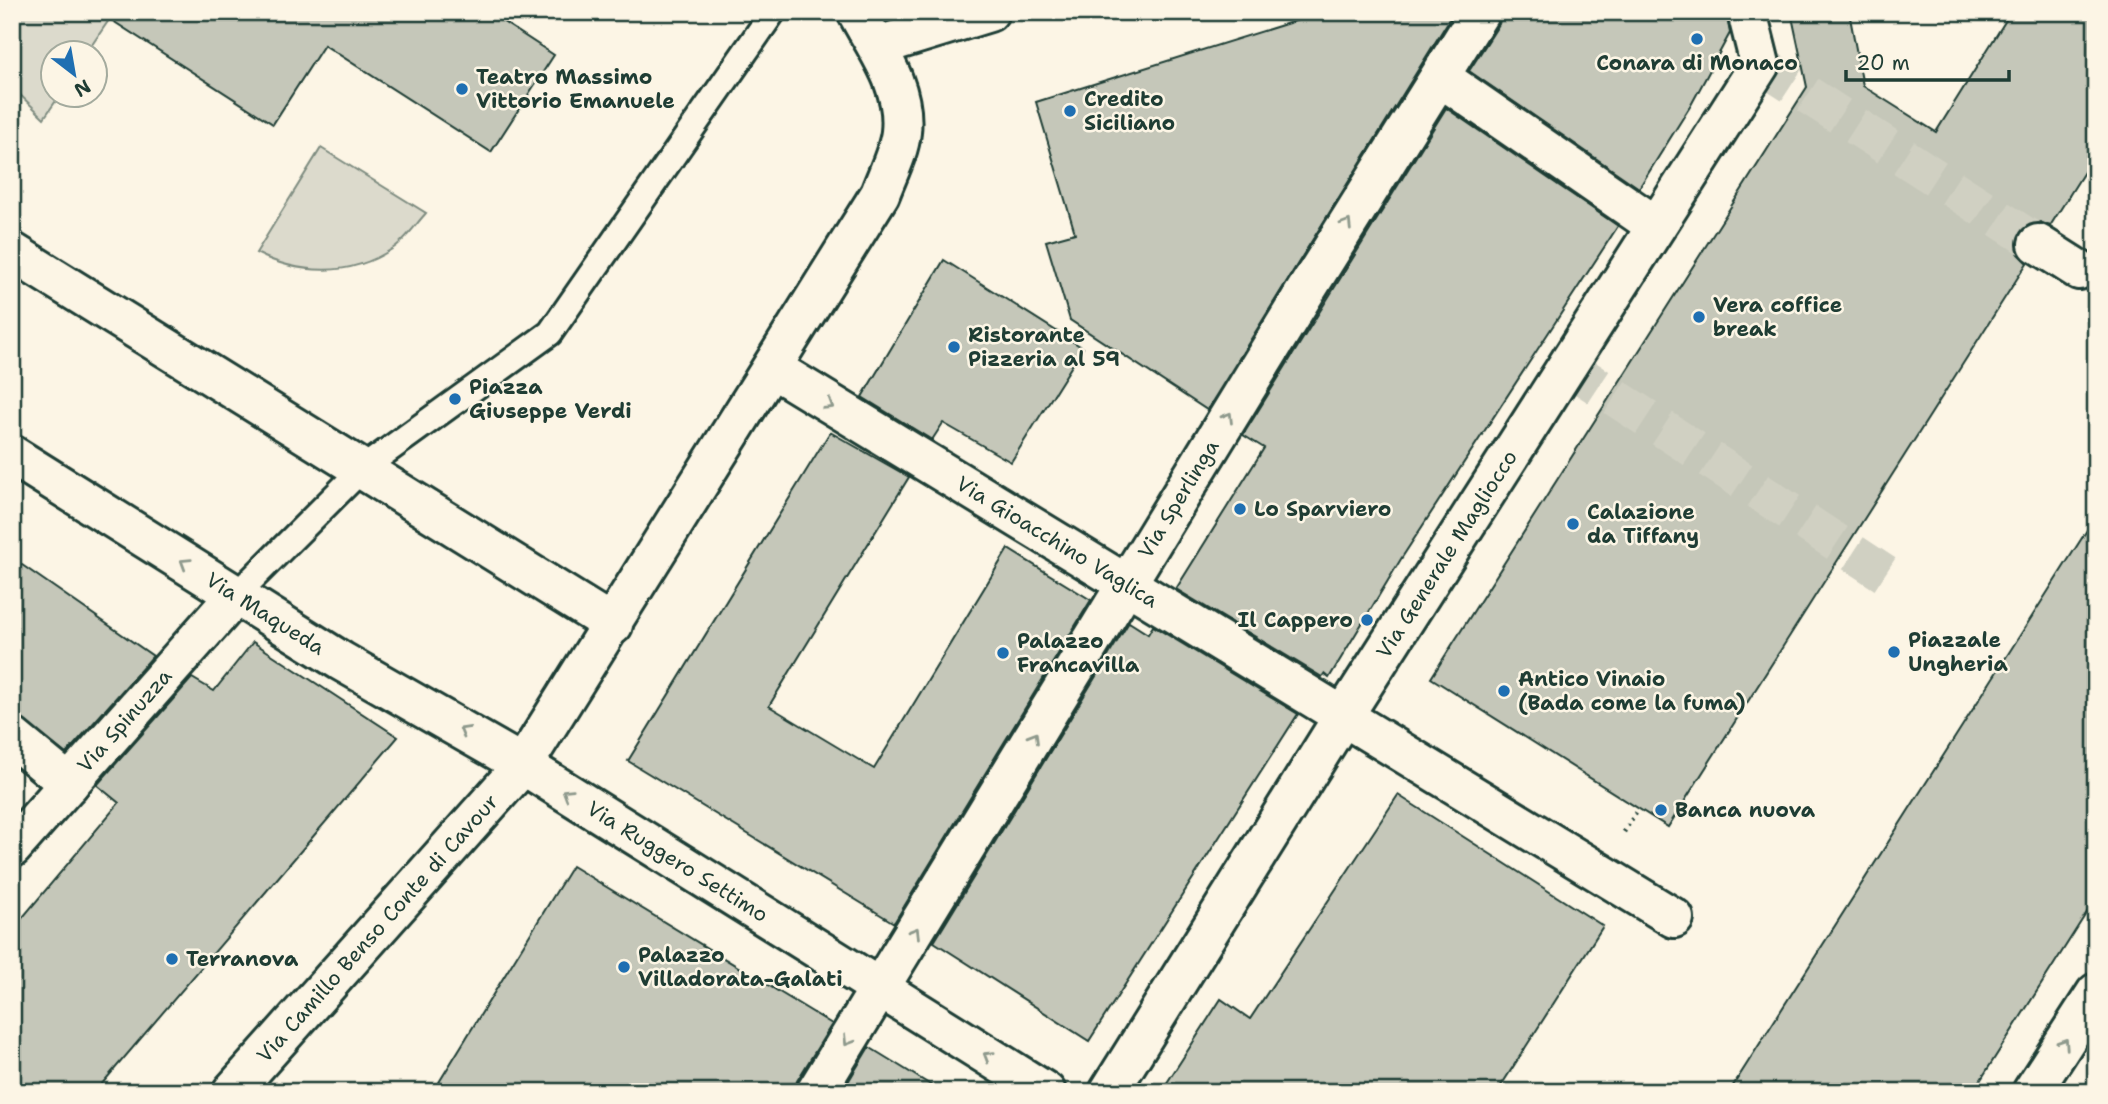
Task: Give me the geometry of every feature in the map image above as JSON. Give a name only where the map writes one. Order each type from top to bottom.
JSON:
[{"type":"street","points":[[523,765],[880,194],[901,133],[899,98],[878,46],[857,12]]},
{"type":"street","points":[[878,46],[989,12]]},
{"type":"street","name":"Via Sperlinga","points":[[816,1092],[1305,292],[1480,12]]},
{"type":"street","name":"Via Generale Magliocco","points":[[1109,1092],[1344,715],[1760,64],[1747,12]]},
{"type":"street","points":[[1440,77],[1656,226]]},
{"type":"street","points":[[2038,244],[2079,270]]},
{"type":"street","points":[[13,253],[613,625]]},
{"type":"street","name":"Via Gioacchino Vaglica","points":[[772,368],[1674,918]]},
{"type":"street","name":"Via Maqueda","points":[[12,455],[341,661],[523,765]]},
{"type":"street","name":"Via Spinuzza","points":[[12,848],[236,595]]},
{"type":"street","points":[[12,737],[69,784]]},
{"type":"street","name":"Via Ruggero Settimo","points":[[523,765],[1046,1092]]},
{"type":"street","name":"Via Camillo Benso Conte di Cavour","points":[[232,1092],[523,765]]},
{"type":"street","points":[[2032,1092],[2096,993]]},
{"type":"lane","points":[[236,595],[362,469],[550,332],[773,12]]},
{"type":"shaded area","points":[[12,12],[104,12],[111,17],[97,38],[38,38],[38,108],[51,108],[44,118],[12,87],[12,48],[18,46],[12,29]]},
{"type":"shaded area","points":[[321,148],[426,213],[397,246],[360,265],[325,270],[290,266],[256,253]]},
{"type":"building","name":"Teatro Massimo Vittorio Emanuele","points":[[99,12],[488,12],[554,55],[491,152],[324,45],[273,124]]},
{"type":"building","points":[[1324,12],[1454,12],[1207,410],[1070,320],[1046,241],[1075,233],[1036,102]]},
{"type":"building","points":[[1502,12],[1726,12],[1730,33],[1691,105],[1639,188],[1469,71],[1499,24]]},
{"type":"building","points":[[1791,12],[1849,12],[1863,86],[1936,132],[2011,12],[2096,12],[2096,153],[2050,226],[2040,222],[2028,224],[2019,233],[2016,242],[2018,254],[2027,263],[1668,827],[1431,678],[1807,87]]},
{"type":"building","points":[[1446,108],[1618,226],[1401,559],[1329,678],[1324,674],[1322,677],[1176,589],[1264,448],[1243,435]]},
{"type":"building","points":[[944,260],[1083,348],[1011,462],[943,423],[932,440],[862,397]]},
{"type":"building","name":"Palazzo Francavilla","points":[[830,432],[909,477],[769,706],[874,769],[1008,549],[1091,600],[894,923],[628,761]]},
{"type":"building","points":[[2096,516],[2096,898],[1973,1092],[1729,1092]]},
{"type":"building","points":[[12,558],[153,656],[66,754],[12,712]]},
{"type":"building","points":[[1129,622],[1148,634],[1153,626],[1298,714],[1089,1041],[934,942]]},
{"type":"building","points":[[253,642],[398,737],[95,1092],[12,1092],[12,930],[119,803],[97,785],[192,678],[214,691]]},
{"type":"building","points":[[1398,795],[1603,926],[1497,1092],[1161,1092],[1221,999],[1250,1019]]},
{"type":"building","name":"Palazzo Villadorata-Galati","points":[[572,866],[832,1024],[797,1081],[794,1092],[433,1092]]},
{"type":"building","points":[[869,1047],[942,1092],[842,1092]]},
{"type":"tunnel","points":[[1760,64],[2038,244]]},
{"type":"tunnel","points":[[1567,366],[1888,576]]},
{"type":"place","name":"Conara di Monaco","points":[[1697,39]]},
{"type":"place","name":"Teatro Massimo Vittorio Emanuele","points":[[462,89]]},
{"type":"place","name":"Credito Siciliano","points":[[1070,111]]},
{"type":"place","name":"Vera coffice break","points":[[1699,317]]},
{"type":"place","name":"Ristorante Pizzeria al 59","points":[[954,347]]},
{"type":"place","name":"Piazza Giuseppe Verdi","points":[[455,399]]},
{"type":"place","name":"Lo Sparviero","points":[[1240,509]]},
{"type":"place","name":"Calazione da Tiffany","points":[[1573,524]]},
{"type":"place","name":"Il Cappero","points":[[1367,620]]},
{"type":"place","name":"Piazzale Ungheria","points":[[1894,652]]},
{"type":"place","name":"Palazzo Francavilla","points":[[1003,653]]},
{"type":"place","name":"Antico Vinaio (Bada come la fuma)","points":[[1504,691]]},
{"type":"place","name":"Banca nuova","points":[[1661,810]]},
{"type":"place","name":"Terranova","points":[[172,959]]},
{"type":"place","name":"Palazzo Villadorata-Galati","points":[[624,967]]}]
